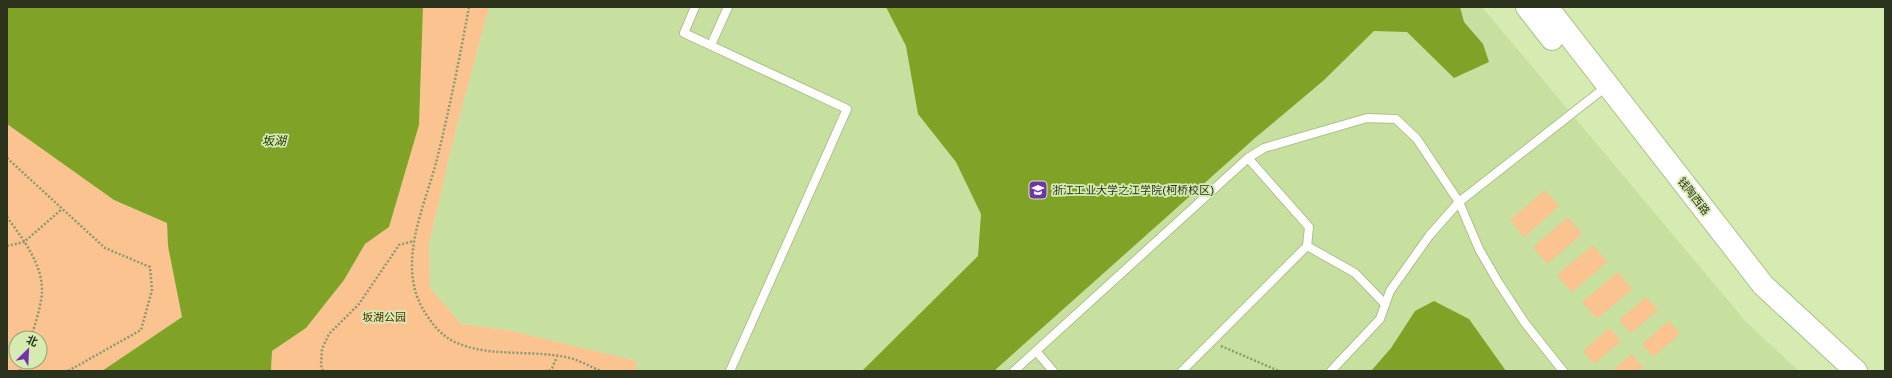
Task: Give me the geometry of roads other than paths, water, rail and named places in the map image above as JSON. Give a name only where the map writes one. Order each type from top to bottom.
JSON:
[{"type":"street","name":"钱陶西路","points":[[1527,7],[1602,90],[1763,285],[1856,371]]},
{"type":"street","name":"钱陶西路","points":[[1546,7],[1602,90],[1765,305],[1835,371]]},
{"type":"lane","points":[[695,7],[684,33],[847,109],[730,371]]},
{"type":"lane","points":[[711,45],[728,7]]},
{"type":"lane","points":[[1331,371],[1380,319],[1390,291],[1429,236],[1459,202],[1602,90]]},
{"type":"lane","points":[[1014,371],[1248,158],[1264,148],[1367,118],[1396,119],[1417,140],[1459,202],[1479,249],[1498,282],[1524,323],[1563,371]]},
{"type":"lane","points":[[1182,371],[1307,246],[1309,227],[1248,158]]},
{"type":"lane","points":[[1307,246],[1355,273],[1385,304]]},
{"type":"lane","points":[[1036,351],[1053,371]]},
{"type":"water","name":"坂湖","points":[[7,7],[423,7],[419,125],[389,227],[365,244],[344,280],[306,328],[272,351],[271,370],[273,371],[102,371],[182,317],[168,246],[167,223],[114,200],[7,124]]},
{"type":"water","points":[[886,7],[1460,7],[1464,22],[1483,44],[1489,62],[1454,78],[1407,32],[1374,31],[1323,81],[1255,138],[994,371],[862,371],[978,256],[981,214],[956,162],[918,114],[906,46]]},
{"type":"water","points":[[1434,301],[1469,319],[1506,371],[1371,371],[1391,348],[1415,311]]},
{"type":"place","name":"浙江工业大学之江学院(柯桥校区)","points":[[1038,190]]},
{"type":"park label","name":"坂湖公园","points":[[384,317]]}]
